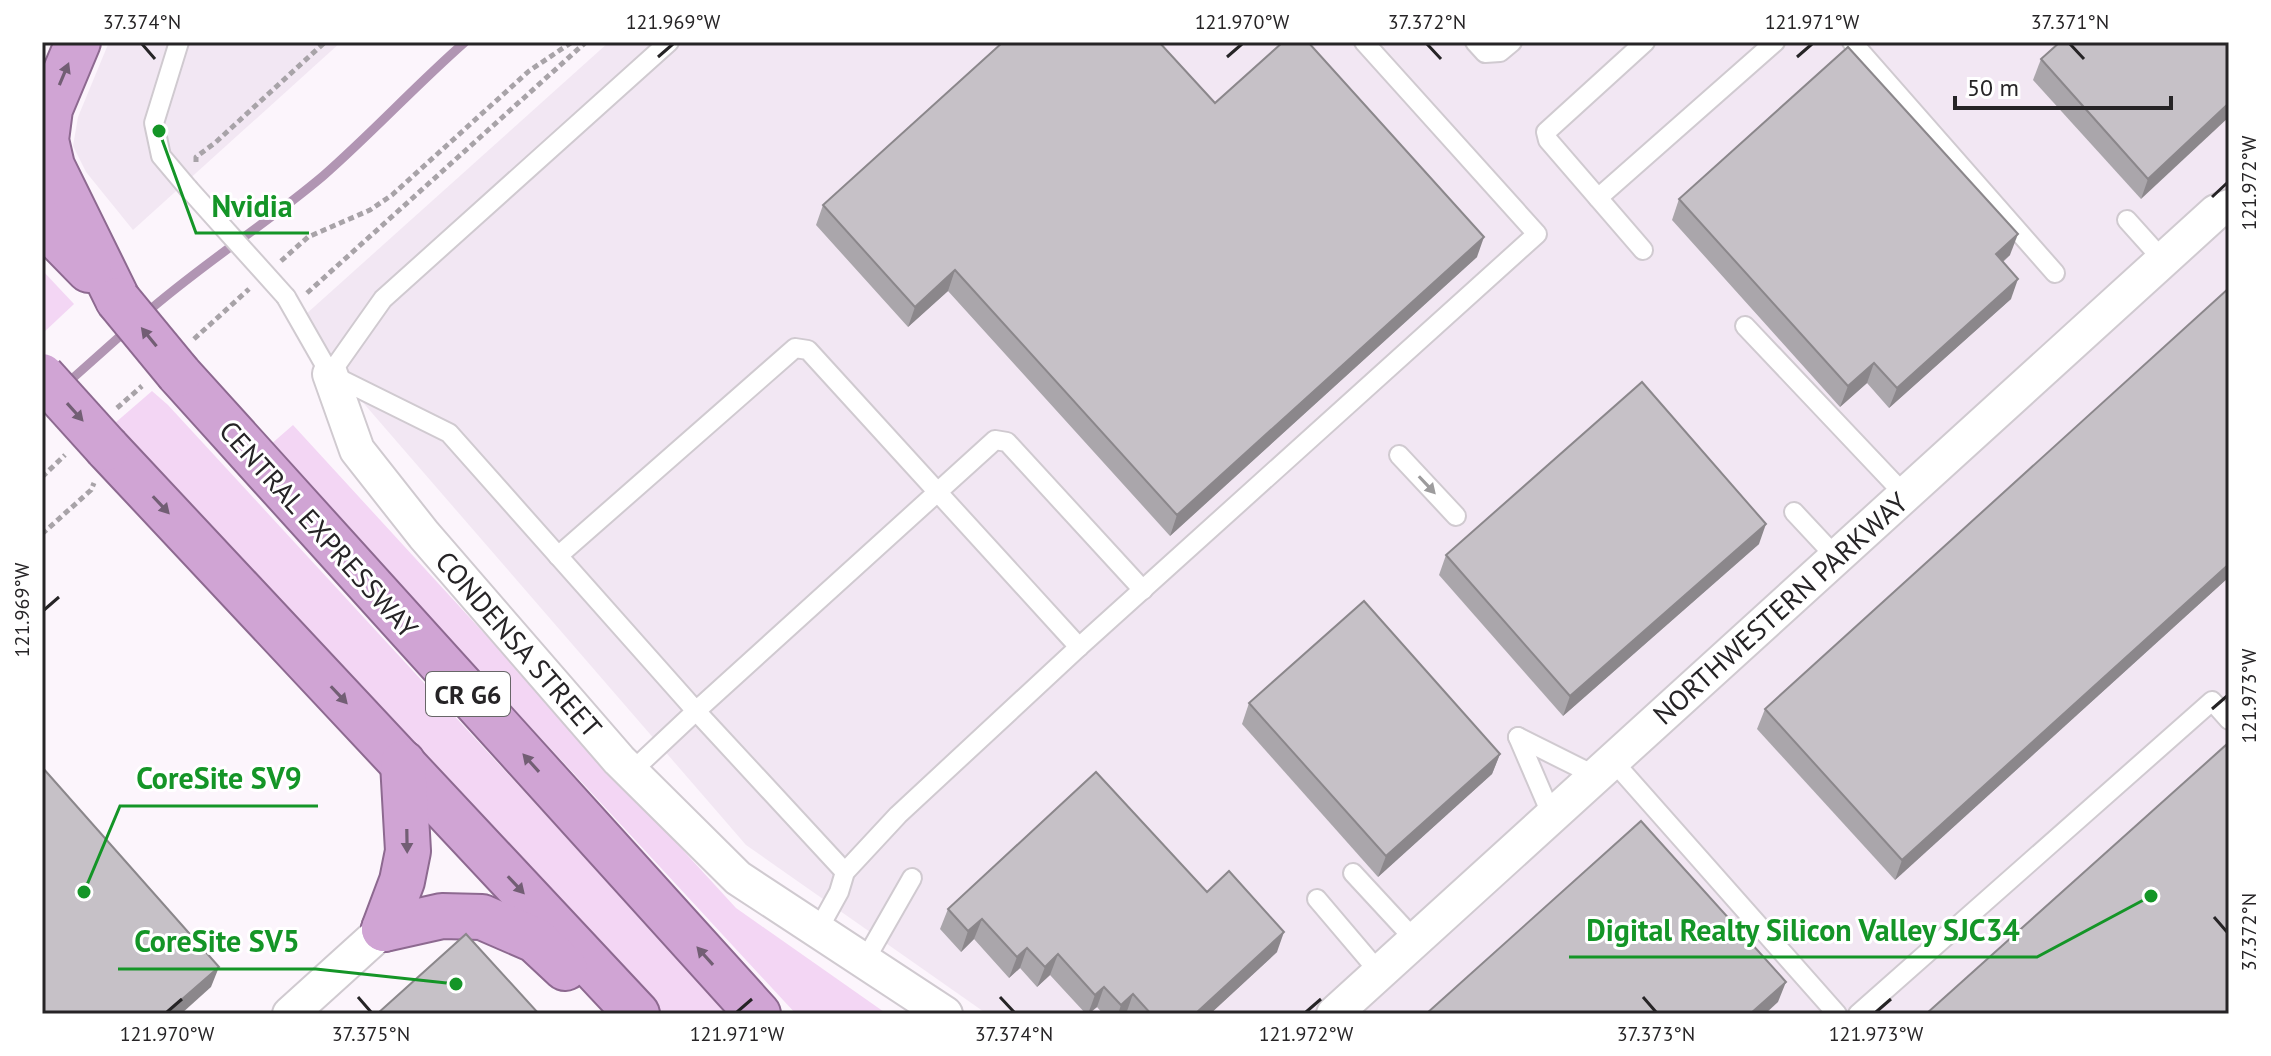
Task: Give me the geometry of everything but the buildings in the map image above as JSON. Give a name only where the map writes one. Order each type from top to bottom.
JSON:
[{"type":"highway","points":[[78,42],[50,109],[46,140],[52,166],[118,300]]},
{"type":"highway","name":"CENTRAL EXPRESSWAY","points":[[42,222],[118,300],[171,367],[758,1014]]},
{"type":"highway","points":[[42,376],[96,438],[637,1014]]},
{"type":"highway","points":[[384,929],[402,881],[408,851],[403,763]]},
{"type":"highway","points":[[384,929],[442,916],[482,917],[535,940],[616,1014]]},
{"type":"street","name":"NORTHWESTERN PARKWAY","points":[[1334,1014],[2216,212],[2229,207]]},
{"type":"street","name":"CONDENSA STREET","points":[[330,374],[357,450],[424,535],[631,772],[738,878],[945,1014]]},
{"type":"street","points":[[290,1014],[384,929]]},
{"type":"lane","name":"CONDENSA STREET","points":[[179,42],[154,123],[154,158],[186,186],[289,301],[330,374]]},
{"type":"lane","points":[[669,42],[383,299],[330,374],[449,433],[696,711],[845,872]]},
{"type":"lane","points":[[818,930],[839,892],[845,872],[898,815],[1079,647],[1537,234],[1364,42]]},
{"type":"lane","points":[[1475,42],[1485,53],[1500,52],[1512,42]]},
{"type":"lane","points":[[1643,250],[1548,140],[1546,132],[1645,42]]},
{"type":"lane","points":[[1598,198],[1775,42]]},
{"type":"lane","points":[[1852,42],[2055,273]]},
{"type":"lane","points":[[2127,220],[2163,260]]},
{"type":"lane","points":[[1745,326],[1905,495]]},
{"type":"lane","points":[[558,556],[795,348],[808,350],[1079,647]]},
{"type":"lane","points":[[631,772],[995,440],[1007,442],[1143,590]]},
{"type":"lane","points":[[1399,455],[1456,516]]},
{"type":"lane","points":[[1794,512],[1836,557]]},
{"type":"lane","points":[[1858,1014],[2212,701],[2229,720]]},
{"type":"lane","points":[[1552,816],[1518,737],[1605,768],[1837,1014]]},
{"type":"lane","points":[[1353,873],[1415,940]]},
{"type":"lane","points":[[864,962],[912,878]]},
{"type":"lane","points":[[1317,899],[1379,972]]},
{"type":"path","points":[[186,186],[197,172],[196,157],[325,42]]},
{"type":"path","points":[[273,269],[308,237],[370,210],[392,195],[529,71],[572,42]]},
{"type":"path","points":[[289,301],[586,42]]},
{"type":"path","points":[[42,477],[96,438],[261,279]]},
{"type":"path","points":[[42,534],[91,490],[96,438]]},
{"type":"shaded area","points":[[109,42],[341,42],[133,230],[86,172],[73,146],[78,117]]},
{"type":"shaded area","points":[[609,42],[2229,42],[2229,1014],[987,1014],[746,845],[295,324]]},
{"type":"shaded area","points":[[42,270],[74,304],[42,334]]},
{"type":"shaded area","points":[[152,391],[729,1014],[661,1014],[115,423]]},
{"type":"shaded area","points":[[293,425],[736,908],[887,1014],[796,1014],[270,445]]},
{"type":"waterway","points":[[145,314],[323,176],[465,42]]},
{"type":"waterway","points":[[64,386],[128,329]]},
{"type":"place","name":"Nvidia","points":[[159,131]]},
{"type":"place","name":"CoreSite SV9","points":[[84,892]]},
{"type":"place","name":"Digital Realty Silicon Valley SJC34","points":[[2151,896]]},
{"type":"place","name":"CoreSite SV5","points":[[456,984]]}]
